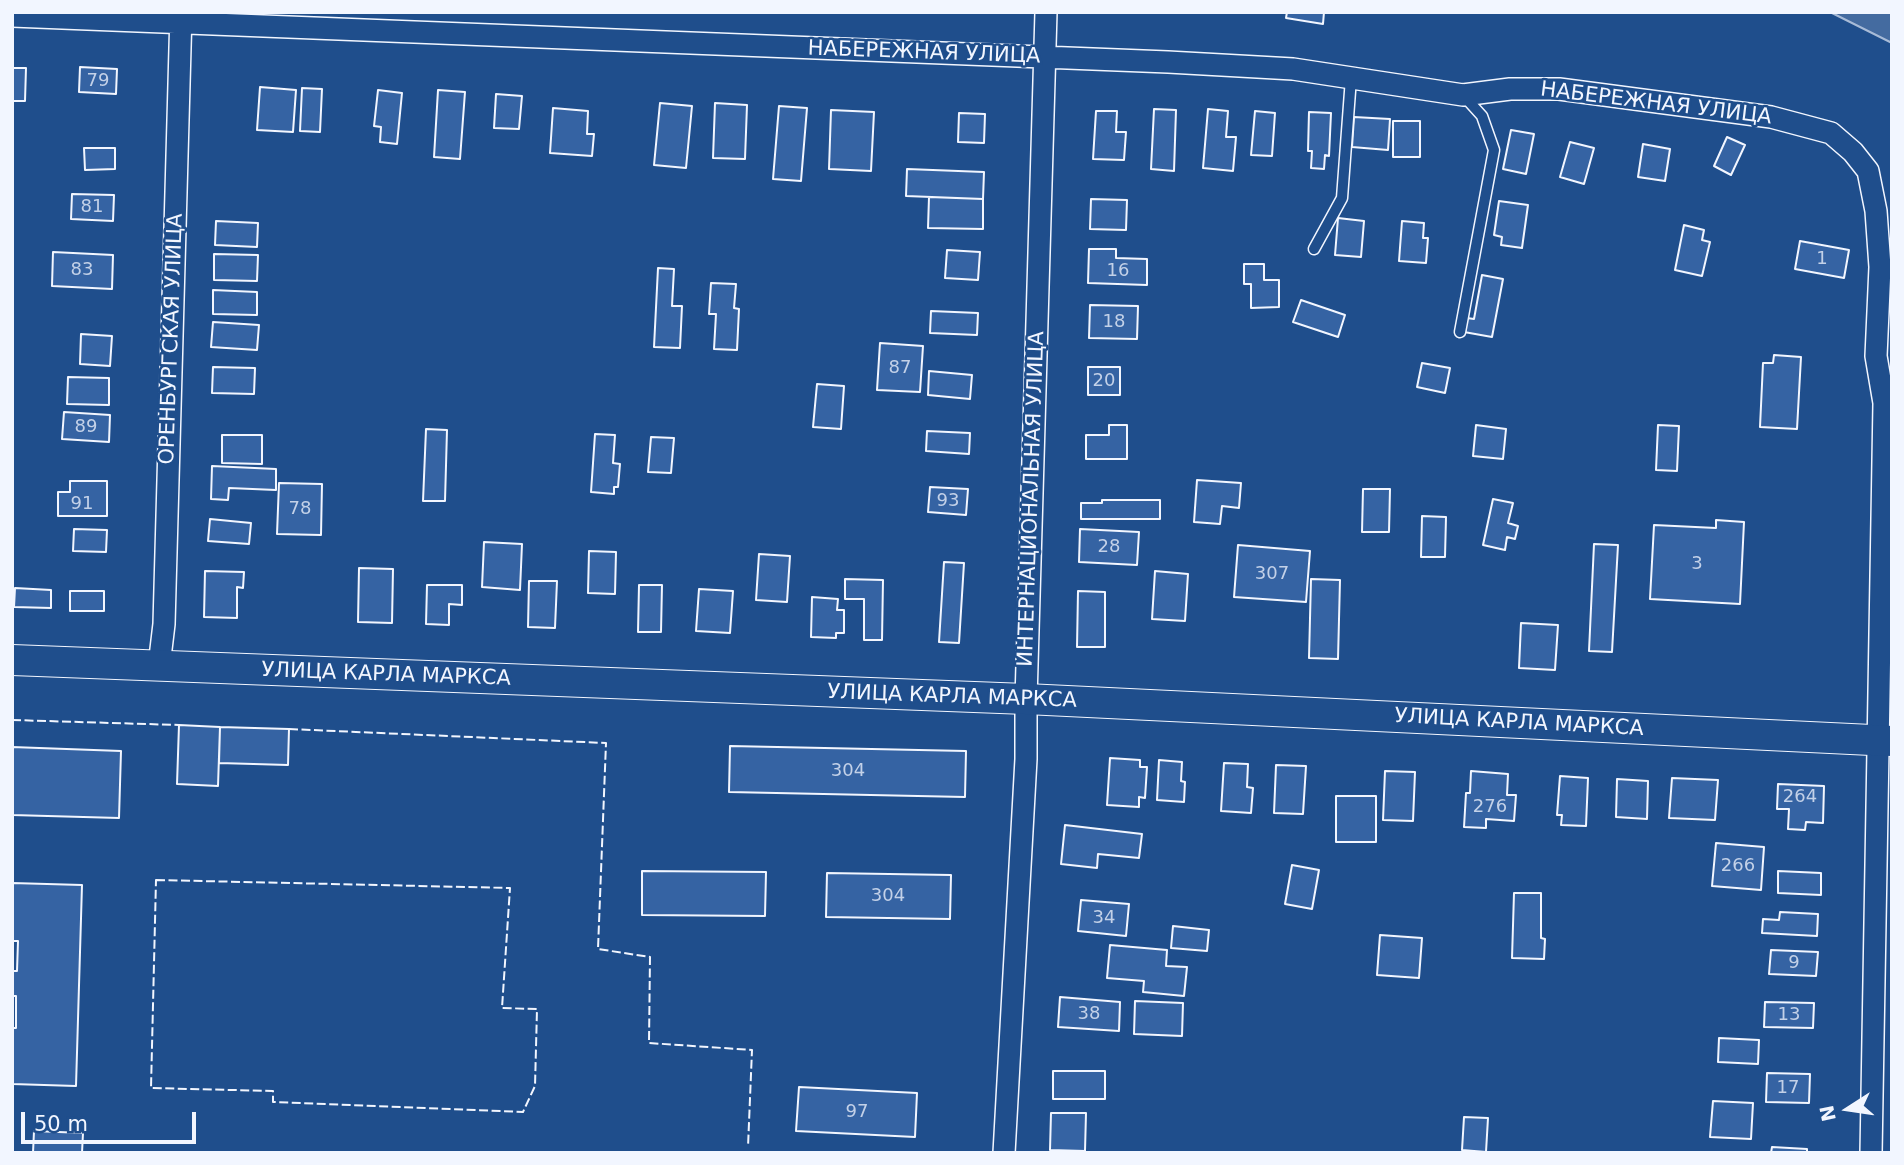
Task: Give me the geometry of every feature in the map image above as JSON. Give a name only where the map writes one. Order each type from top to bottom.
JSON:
[{"type":"main road","name":"УЛИЦА КАРЛА МАРКСА","points":[[12,660],[1026,699],[1884,740]]},
{"type":"street","name":"ИНТЕРНАЦИОНАЛЬНАЯ УЛИЦА","points":[[1004,1153],[1026,759],[1046,12]]},
{"type":"street","name":"НАБЕРЕЖНАЯ УЛИЦА","points":[[12,16],[181,17],[1293,69],[1463,95],[1510,89],[1559,89],[1771,117],[1831,133],[1853,152],[1868,171],[1876,211],[1880,267],[1876,356],[1885,403],[1884,740]]},
{"type":"street","name":"ОРЕНБУРГСКАЯ УЛИЦА","points":[[159,666],[165,610],[181,17]]},
{"type":"street","points":[[1871,1153],[1884,740]]},
{"type":"lane","points":[[1314,249],[1342,198],[1351,78]]},
{"type":"lane","points":[[1460,331],[1494,149],[1482,116],[1463,95]]},
{"type":"water","points":[[1830,12],[1892,12],[1892,43]]},
{"type":"building","points":[[1287,12],[1324,12],[1323,24],[1286,18]]},
{"type":"building","points":[[80,67],[117,69],[116,94],[79,92]]},
{"type":"building","points":[[12,68],[26,68],[25,101],[12,101]]},
{"type":"building","points":[[260,87],[296,90],[293,132],[257,130]]},
{"type":"building","points":[[302,88],[322,89],[320,132],[300,131]]},
{"type":"building","points":[[378,90],[402,93],[397,144],[380,142],[381,127],[374,126]]},
{"type":"building","points":[[438,90],[465,92],[460,159],[434,157]]},
{"type":"building","points":[[496,94],[522,96],[519,129],[494,128]]},
{"type":"building","points":[[660,103],[692,106],[686,168],[654,165]]},
{"type":"building","points":[[715,103],[747,105],[745,159],[713,158]]},
{"type":"building","points":[[779,106],[807,108],[801,181],[773,179]]},
{"type":"building","points":[[553,108],[588,111],[587,134],[594,134],[592,156],[550,153]]},
{"type":"building","points":[[1154,109],[1176,110],[1174,171],[1151,169]]},
{"type":"building","points":[[1208,109],[1228,111],[1226,137],[1236,137],[1233,171],[1203,168]]},
{"type":"building","points":[[831,110],[874,112],[871,171],[829,169]]},
{"type":"building","points":[[1096,111],[1117,111],[1116,132],[1126,132],[1124,160],[1093,159]]},
{"type":"building","points":[[1255,111],[1275,113],[1272,156],[1251,155]]},
{"type":"building","points":[[1309,112],[1331,113],[1329,156],[1325,155],[1324,169],[1311,168],[1312,151],[1308,151]]},
{"type":"building","points":[[959,113],[985,114],[984,143],[958,142]]},
{"type":"building","points":[[1354,117],[1390,119],[1388,150],[1352,147]]},
{"type":"building","points":[[1393,121],[1420,121],[1420,157],[1393,157]]},
{"type":"building","points":[[1511,130],[1534,134],[1526,174],[1503,169]]},
{"type":"building","points":[[1727,137],[1745,145],[1731,175],[1714,166]]},
{"type":"building","points":[[1570,142],[1594,148],[1584,184],[1560,177]]},
{"type":"building","points":[[1643,144],[1670,149],[1665,181],[1638,177]]},
{"type":"building","points":[[84,148],[115,148],[115,169],[85,170]]},
{"type":"building","points":[[907,169],[984,172],[983,199],[906,196]]},
{"type":"building","points":[[72,194],[114,195],[113,221],[71,219]]},
{"type":"building","points":[[929,197],[983,199],[983,229],[928,228]]},
{"type":"building","points":[[1091,199],[1127,200],[1126,230],[1090,229]]},
{"type":"building","points":[[1499,201],[1528,205],[1522,248],[1501,245],[1502,237],[1494,235]]},
{"type":"building","points":[[1338,218],[1364,221],[1361,257],[1335,255]]},
{"type":"building","points":[[216,221],[258,223],[257,247],[215,245]]},
{"type":"building","points":[[1402,221],[1424,223],[1423,238],[1428,238],[1426,263],[1399,261]]},
{"type":"building","points":[[1684,225],[1704,230],[1702,240],[1710,242],[1702,276],[1675,270]]},
{"type":"building","points":[[1800,241],[1849,250],[1844,278],[1795,269]]},
{"type":"building","points":[[1089,249],[1116,249],[1116,258],[1147,259],[1147,285],[1088,283]]},
{"type":"building","points":[[947,250],[980,252],[978,280],[945,278]]},
{"type":"building","points":[[53,252],[113,255],[112,289],[52,286]]},
{"type":"building","points":[[214,254],[258,255],[257,281],[214,280]]},
{"type":"building","points":[[1244,264],[1264,264],[1264,280],[1279,280],[1279,307],[1251,308],[1251,284],[1244,284]]},
{"type":"building","points":[[658,268],[674,269],[672,306],[682,306],[680,348],[654,347]]},
{"type":"building","points":[[1482,275],[1503,279],[1492,337],[1464,332],[1467,318],[1474,319]]},
{"type":"building","points":[[711,283],[736,284],[734,308],[739,309],[737,350],[714,349],[716,314],[709,314]]},
{"type":"building","points":[[213,290],[257,292],[257,315],[213,314]]},
{"type":"building","points":[[1301,300],[1345,315],[1338,337],[1293,322]]},
{"type":"building","points":[[1090,305],[1138,306],[1137,339],[1089,338]]},
{"type":"building","points":[[931,311],[978,313],[977,335],[930,333]]},
{"type":"building","points":[[213,322],[259,325],[257,350],[211,347]]},
{"type":"building","points":[[81,334],[112,336],[110,366],[80,364]]},
{"type":"building","points":[[880,343],[923,346],[920,392],[877,390]]},
{"type":"building","points":[[1774,355],[1801,357],[1797,429],[1760,427],[1763,363],[1773,363]]},
{"type":"building","points":[[1422,363],[1450,368],[1445,393],[1417,387]]},
{"type":"building","points":[[213,367],[255,368],[254,394],[212,393]]},
{"type":"building","points":[[1088,367],[1120,367],[1120,395],[1088,395]]},
{"type":"building","points":[[929,371],[972,375],[970,399],[928,395]]},
{"type":"building","points":[[68,377],[109,378],[109,405],[67,404]]},
{"type":"building","points":[[817,384],[844,386],[841,429],[813,427]]},
{"type":"building","points":[[64,412],[110,415],[109,442],[62,439]]},
{"type":"building","points":[[1109,425],[1127,425],[1127,459],[1086,459],[1086,435],[1109,435]]},
{"type":"building","points":[[1476,425],[1506,429],[1503,459],[1473,456]]},
{"type":"building","points":[[1658,425],[1679,426],[1677,471],[1656,470]]},
{"type":"building","points":[[426,429],[447,430],[445,501],[423,501]]},
{"type":"building","points":[[927,431],[970,433],[969,454],[926,451]]},
{"type":"building","points":[[595,434],[615,435],[613,463],[620,464],[618,487],[614,487],[614,494],[591,492]]},
{"type":"building","points":[[222,435],[262,435],[262,464],[222,463]]},
{"type":"building","points":[[651,437],[674,438],[671,473],[648,472]]},
{"type":"building","points":[[212,466],[276,469],[276,490],[229,488],[228,500],[211,499]]},
{"type":"building","points":[[1197,480],[1241,483],[1239,508],[1222,506],[1220,524],[1194,522]]},
{"type":"building","points":[[70,481],[107,481],[107,516],[58,516],[58,492],[70,492]]},
{"type":"building","points":[[279,483],[322,484],[321,535],[277,534]]},
{"type":"building","points":[[930,487],[968,489],[966,515],[928,512]]},
{"type":"building","points":[[1363,489],[1390,489],[1389,532],[1362,532]]},
{"type":"building","points":[[1493,499],[1513,503],[1508,523],[1518,526],[1515,539],[1507,537],[1505,550],[1483,545]]},
{"type":"building","points":[[1102,500],[1160,500],[1160,519],[1081,519],[1081,503],[1102,503]]},
{"type":"building","points":[[1422,516],[1446,517],[1445,557],[1421,557]]},
{"type":"building","points":[[210,519],[251,523],[249,544],[208,541]]},
{"type":"building","points":[[1716,520],[1744,522],[1740,604],[1650,599],[1654,525],[1716,528]]},
{"type":"building","points":[[74,529],[107,530],[106,552],[73,551]]},
{"type":"building","points":[[1080,529],[1139,532],[1137,565],[1079,562]]},
{"type":"building","points":[[484,542],[522,544],[520,590],[482,587]]},
{"type":"building","points":[[1594,544],[1618,545],[1612,652],[1589,651]]},
{"type":"building","points":[[1238,545],[1310,551],[1306,602],[1234,597]]},
{"type":"building","points":[[589,551],[616,552],[615,594],[588,593]]},
{"type":"building","points":[[759,554],[790,556],[787,602],[756,600]]},
{"type":"building","points":[[944,562],[964,563],[959,643],[939,642]]},
{"type":"building","points":[[359,568],[393,569],[392,623],[358,622]]},
{"type":"building","points":[[205,571],[244,572],[243,588],[237,587],[237,618],[204,617]]},
{"type":"building","points":[[1155,571],[1188,574],[1185,621],[1152,619]]},
{"type":"building","points":[[845,579],[883,580],[882,640],[864,640],[864,599],[845,599]]},
{"type":"building","points":[[1311,579],[1340,580],[1338,659],[1309,658]]},
{"type":"building","points":[[529,581],[557,581],[555,628],[528,627]]},
{"type":"building","points":[[427,585],[462,585],[462,605],[449,604],[449,625],[426,624]]},
{"type":"building","points":[[639,585],[662,585],[661,632],[638,632]]},
{"type":"building","points":[[15,588],[51,590],[51,608],[14,607]]},
{"type":"building","points":[[699,589],[733,591],[730,633],[696,631]]},
{"type":"building","points":[[70,591],[104,591],[104,611],[70,611]]},
{"type":"building","points":[[1078,591],[1105,592],[1105,647],[1077,647]]},
{"type":"building","points":[[812,597],[838,599],[837,610],[844,610],[844,633],[836,633],[836,638],[811,637]]},
{"type":"building","points":[[1521,623],[1558,625],[1555,670],[1519,668]]},
{"type":"building","points":[[179,725],[220,727],[218,786],[177,784]]},
{"type":"building","points":[[220,727],[289,729],[288,765],[219,763]]},
{"type":"building","points":[[730,746],[966,751],[965,797],[729,792]]},
{"type":"building","points":[[12,747],[121,751],[119,818],[12,815]]},
{"type":"building","points":[[1110,758],[1140,760],[1140,767],[1147,767],[1145,798],[1139,797],[1139,807],[1107,805]]},
{"type":"building","points":[[1159,760],[1182,762],[1184,802],[1157,800]]},
{"type":"building","points":[[1224,763],[1248,764],[1247,787],[1253,788],[1251,813],[1221,811]]},
{"type":"building","points":[[1276,765],[1306,766],[1303,814],[1274,813]]},
{"type":"building","points":[[1385,771],[1415,772],[1413,821],[1383,820]]},
{"type":"building","points":[[1471,771],[1508,774],[1507,795],[1516,795],[1514,821],[1486,819],[1486,828],[1464,827],[1466,793],[1470,793]]},
{"type":"building","points":[[1560,776],[1588,778],[1586,826],[1561,825],[1562,815],[1557,815]]},
{"type":"building","points":[[1672,778],[1718,780],[1715,820],[1669,818]]},
{"type":"building","points":[[1617,779],[1648,781],[1647,819],[1616,817]]},
{"type":"building","points":[[1778,784],[1824,786],[1823,823],[1806,822],[1805,830],[1788,829],[1789,809],[1777,809]]},
{"type":"building","points":[[1336,796],[1376,796],[1376,842],[1336,842]]},
{"type":"building","points":[[1065,825],[1142,834],[1139,858],[1098,854],[1097,868],[1061,864]]},
{"type":"building","points":[[1716,843],[1764,847],[1761,890],[1712,886]]},
{"type":"building","points":[[1292,865],[1319,870],[1312,909],[1285,904]]},
{"type":"building","points":[[642,871],[766,872],[765,916],[642,915]]},
{"type":"building","points":[[1778,871],[1821,873],[1821,895],[1778,893]]},
{"type":"building","points":[[827,873],[951,875],[950,919],[826,917]]},
{"type":"building","points":[[12,883],[82,885],[76,1086],[12,1084],[12,1028],[16,1028],[16,996],[12,996],[12,971],[17,971],[18,941],[12,941]]},
{"type":"building","points":[[1514,893],[1541,893],[1544,959],[1512,958]]},
{"type":"building","points":[[1081,900],[1129,904],[1126,936],[1078,931]]},
{"type":"building","points":[[1780,912],[1818,914],[1817,936],[1762,933],[1763,919],[1779,920]]},
{"type":"building","points":[[1173,926],[1209,930],[1207,951],[1171,948]]},
{"type":"building","points":[[1380,935],[1422,938],[1419,978],[1377,975]]},
{"type":"building","points":[[1110,945],[1167,950],[1166,966],[1187,967],[1184,996],[1143,992],[1144,981],[1107,978]]},
{"type":"building","points":[[1771,950],[1818,952],[1816,976],[1769,974]]},
{"type":"building","points":[[1060,997],[1120,1002],[1119,1031],[1058,1027]]},
{"type":"building","points":[[1135,1001],[1183,1003],[1182,1036],[1134,1034]]},
{"type":"building","points":[[1765,1002],[1814,1003],[1813,1028],[1764,1027]]},
{"type":"building","points":[[1719,1038],[1759,1040],[1758,1064],[1718,1062]]},
{"type":"building","points":[[1053,1071],[1105,1071],[1105,1099],[1053,1099]]},
{"type":"building","points":[[1767,1073],[1810,1074],[1809,1103],[1766,1102]]},
{"type":"building","points":[[799,1087],[917,1093],[915,1137],[796,1131]]},
{"type":"building","points":[[1713,1101],[1753,1103],[1751,1139],[1710,1137]]},
{"type":"building","points":[[1051,1113],[1086,1113],[1085,1151],[1050,1150]]},
{"type":"building","points":[[1464,1117],[1488,1118],[1486,1152],[1462,1150]]},
{"type":"building","points":[[34,1131],[83,1133],[82,1153],[33,1153]]},
{"type":"building","points":[[1772,1147],[1807,1149],[1807,1153],[1771,1153]]},
{"type":"fence","points":[[12,720],[179,725]]},
{"type":"fence","points":[[289,729],[606,743],[598,949],[650,957],[649,1043],[752,1050],[748,1147]]},
{"type":"fence","points":[[156,880],[510,888],[502,1008],[537,1009],[535,1086],[523,1112],[273,1102],[273,1091],[151,1088],[156,880]]}]
